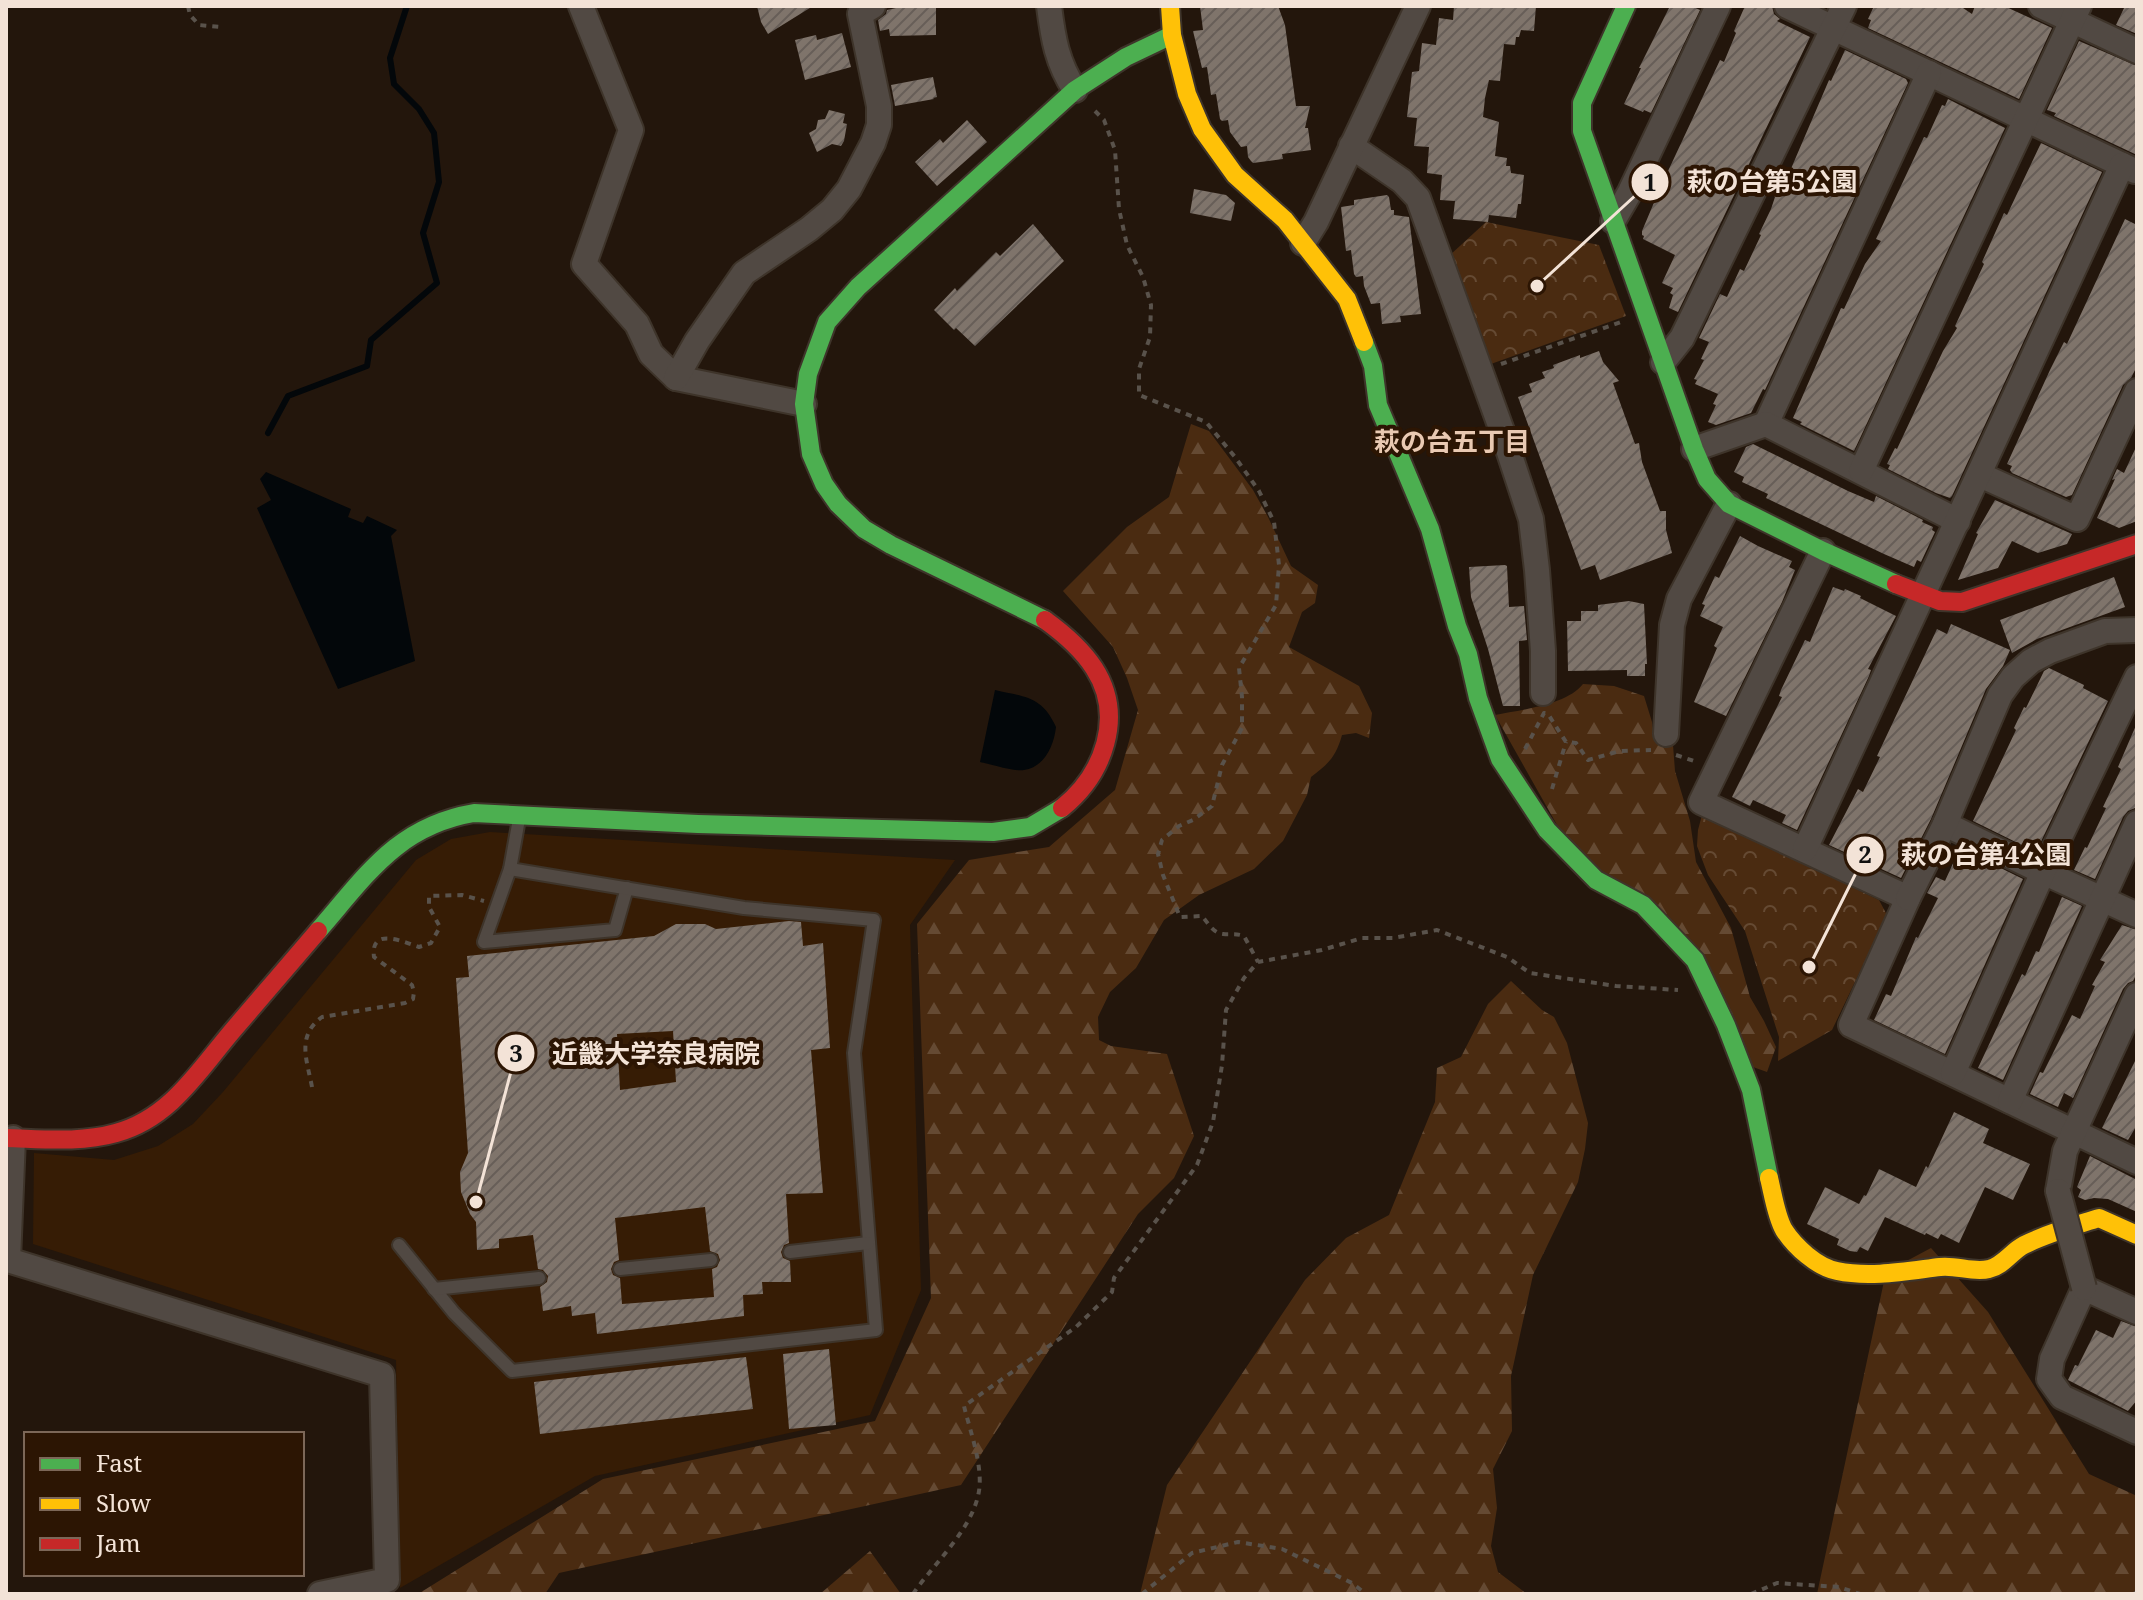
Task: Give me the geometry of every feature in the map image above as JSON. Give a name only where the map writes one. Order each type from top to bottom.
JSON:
[{"type":"street","points":[[581,6],[631,130],[584,264],[637,324],[651,354],[676,378],[804,404]]},
{"type":"street","points":[[676,378],[697,341],[744,273],[832,210],[849,189],[864,161],[873,143],[880,116],[860,14],[873,6]]},
{"type":"street","points":[[1049,6],[1056,52],[1075,90]]},
{"type":"street","points":[[1170,6],[1172,35],[1187,94],[1202,129],[1235,175],[1285,220],[1347,299],[1373,366],[1378,405],[1430,529],[1468,654],[1478,698],[1500,759],[1547,830],[1596,880],[1643,905],[1695,960],[1726,1025],[1751,1090],[1774,1200],[1784,1230],[1807,1256],[1834,1271],[1858,1273],[1947,1266],[1991,1269],[2021,1246],[2099,1218],[2137,1235]]},
{"type":"street","points":[[1303,243],[1316,222],[1418,6]]},
{"type":"street","points":[[1626,6],[1582,103],[1582,131],[1694,449],[1707,479],[1716,491],[1729,504],[1823,551],[1940,601],[1962,602],[1984,596],[2137,544]]},
{"type":"street","points":[[1613,221],[1630,192],[1718,6]]},
{"type":"street","points":[[1787,6],[1838,17],[1929,73],[2130,168],[1922,595],[1805,849]]},
{"type":"street","points":[[2041,6],[2076,14],[2137,51]]},
{"type":"street","points":[[1861,471],[2076,14]]},
{"type":"street","points":[[1663,362],[1682,338],[1838,17]]},
{"type":"street","points":[[320,1594],[387,1580],[382,1375],[8,1260],[10,1138],[88,1139],[131,1128],[157,1115],[183,1093],[213,1053],[372,867],[418,829],[454,816],[474,813],[857,829],[989,831],[1028,828],[1059,811],[1078,793],[1105,751],[1110,721],[1106,691],[1084,653],[1044,619],[864,529],[838,504],[824,484],[811,454],[804,404],[815,349],[827,322],[858,287],[1075,90],[1126,57],[1172,35]]},
{"type":"street","points":[[1766,424],[1929,73]]},
{"type":"street","points":[[1351,146],[1402,181],[1418,198],[1480,371],[1531,519],[1537,570],[1543,693]]},
{"type":"street","points":[[1980,475],[2077,519],[2137,391]]},
{"type":"street","points":[[1694,449],[1766,424],[1958,521]]},
{"type":"street","points":[[1665,746],[1672,625],[1679,599],[1729,504]]},
{"type":"street","points":[[1823,551],[1701,802],[1908,898]]},
{"type":"street","points":[[2137,630],[2105,631],[2050,651],[2031,661],[2013,677],[2000,695],[1945,824],[1851,1025],[2137,1162]]},
{"type":"street","points":[[1953,1073],[2043,872],[2137,677]]},
{"type":"street","points":[[2010,1101],[2137,823]]},
{"type":"street","points":[[1945,824],[2137,915]]},
{"type":"street","points":[[2137,995],[2128,1038],[2065,1151],[2058,1191],[2084,1288],[2052,1359],[2049,1379],[2062,1397],[2137,1432]]},
{"type":"street","points":[[2084,1288],[2137,1312]]},
{"type":"lane","points":[[520,816],[510,869],[484,942],[615,930],[627,888]]},
{"type":"lane","points":[[399,1245],[454,1313],[512,1371],[876,1330],[854,1053],[874,920],[744,908],[510,869]]},
{"type":"lane","points":[[790,1252],[868,1243]]},
{"type":"lane","points":[[620,1269],[711,1260]]},
{"type":"lane","points":[[434,1289],[539,1278]]},
{"type":"path","points":[[188,6],[190,15],[199,25],[221,27]]},
{"type":"path","points":[[1075,90],[1104,120],[1115,150],[1119,209],[1127,245],[1143,277],[1151,305],[1150,337],[1139,369],[1139,395],[1206,422],[1259,491],[1274,522],[1279,565],[1276,605],[1239,668],[1242,728],[1222,765],[1212,806],[1162,840],[1158,854],[1180,917],[1202,916],[1212,929],[1222,934],[1234,932],[1244,936],[1258,962]]},
{"type":"path","points":[[1480,371],[1645,313]]},
{"type":"path","points":[[1510,775],[1544,713],[1548,714],[1566,742],[1549,797],[1540,793],[1529,803]]},
{"type":"path","points":[[1566,742],[1576,743],[1588,760],[1620,751],[1665,746],[1716,771]]},
{"type":"path","points":[[312,1087],[305,1054],[306,1035],[313,1024],[322,1017],[413,999],[412,985],[374,957],[376,943],[383,938],[395,938],[419,947],[431,943],[440,927],[429,907],[429,896],[462,895],[497,905]]},
{"type":"path","points":[[913,1594],[969,1520],[979,1490],[977,1456],[964,1406],[1076,1327],[1112,1292],[1114,1278],[1197,1165],[1213,1122],[1226,1010],[1244,978],[1258,962],[1322,950],[1362,938],[1393,938],[1437,930],[1507,957],[1530,973],[1616,986],[1709,991]]},
{"type":"path","points":[[1142,1594],[1192,1553],[1238,1542],[1282,1549],[1352,1583],[1366,1594]]},
{"type":"path","points":[[1751,1594],[1777,1583],[1839,1587],[1860,1594]]},
{"type":"shaded area","points":[[266,472],[351,509],[348,517],[363,523],[367,516],[397,530],[391,536],[415,661],[338,689],[257,508],[271,500],[260,479]]},
{"type":"shaded area","points":[[995,690],[1032,700],[1051,717],[1056,727],[1053,741],[1038,765],[1015,770],[980,762]]},
{"type":"shaded area","points":[[490,832],[955,860],[910,925],[921,1290],[870,1415],[595,1476],[400,1588],[396,1360],[33,1244],[34,1153],[114,1160],[158,1146],[193,1124],[416,860],[451,839]]},
{"type":"green space","points":[[1486,222],[1599,245],[1626,316],[1488,365],[1449,256]]},
{"type":"green space","points":[[1191,424],[1209,431],[1253,490],[1291,566],[1318,585],[1315,603],[1302,612],[1289,647],[1359,686],[1372,713],[1369,738],[1356,733],[1342,735],[1331,759],[1311,777],[1307,795],[1283,841],[1254,869],[1199,895],[1164,920],[1136,968],[1110,992],[1098,1017],[1099,1040],[1111,1046],[1167,1054],[1194,1136],[1174,1178],[1138,1214],[961,1485],[559,1573],[545,1594],[418,1594],[603,1479],[875,1421],[931,1298],[917,924],[969,860],[1049,847],[1115,790],[1138,710],[1113,647],[1063,591],[1127,527],[1169,497]]},
{"type":"green space","points":[[1583,684],[1614,686],[1644,696],[1654,738],[1673,745],[1675,771],[1690,821],[1696,862],[1731,928],[1750,997],[1776,1047],[1767,1072],[1753,1067],[1714,983],[1561,832],[1495,715],[1555,702]]},
{"type":"green space","points":[[1702,815],[1879,900],[1887,915],[1832,1030],[1778,1061],[1779,1037],[1745,931],[1708,875],[1697,846]]},
{"type":"green space","points":[[1511,981],[1554,1017],[1567,1043],[1588,1123],[1578,1182],[1533,1275],[1511,1376],[1512,1431],[1493,1469],[1497,1508],[1491,1546],[1498,1572],[1527,1594],[1140,1594],[1167,1485],[1305,1280],[1346,1238],[1389,1215],[1435,1102],[1437,1068],[1461,1057],[1488,1004]]},
{"type":"green space","points":[[1931,1248],[1988,1312],[2089,1474],[2137,1496],[2137,1594],[1817,1594],[1886,1272]]},
{"type":"green space","points":[[870,1551],[901,1594],[820,1594]]},
{"type":"building","points":[[757,6],[813,6],[768,34]]},
{"type":"building","points":[[905,6],[936,6],[936,35],[890,36],[889,29],[880,31],[878,20],[887,10]]},
{"type":"building","points":[[1200,6],[1278,6],[1285,25],[1296,106],[1310,106],[1305,128],[1308,128],[1311,150],[1282,154],[1283,159],[1251,161],[1247,146],[1241,147],[1230,132],[1228,120],[1220,119],[1216,94],[1211,95],[1207,67],[1202,68],[1193,31],[1203,30]]},
{"type":"building","points":[[1454,6],[1536,6],[1534,31],[1521,30],[1515,45],[1504,44],[1500,81],[1489,80],[1483,117],[1499,122],[1495,156],[1507,158],[1506,166],[1510,166],[1511,173],[1524,175],[1516,218],[1489,215],[1488,222],[1453,219],[1455,201],[1440,200],[1442,175],[1427,173],[1429,147],[1414,146],[1417,118],[1407,117],[1412,72],[1419,71],[1422,43],[1436,45],[1439,18],[1453,20]]},
{"type":"building","points":[[1670,6],[1691,6],[1700,10],[1651,113],[1643,112],[1624,104]]},
{"type":"building","points":[[1745,6],[1772,6],[1774,14],[1780,19],[1777,21],[1810,37],[1678,312],[1669,308],[1673,288],[1662,283],[1675,255],[1643,239],[1642,231],[1720,60],[1724,62]]},
{"type":"building","points":[[1874,6],[1960,6],[1972,14],[1975,6],[2004,6],[2052,28],[2019,99],[1868,28]]},
{"type":"building","points":[[2125,6],[2137,6],[2137,34],[2116,25]]},
{"type":"building","points":[[842,33],[851,67],[805,80],[795,40],[816,35],[817,40]]},
{"type":"building","points":[[2079,41],[2137,66],[2137,155],[2047,110]]},
{"type":"building","points":[[1845,50],[1906,79],[1908,83],[1765,390],[1751,413],[1716,425],[1708,422],[1718,394],[1695,384],[1697,380],[1694,379],[1709,342],[1699,338],[1720,294],[1727,297],[1740,269],[1744,271],[1786,169],[1790,171]]},
{"type":"building","points":[[933,77],[937,97],[895,106],[891,85]]},
{"type":"building","points":[[1948,99],[2005,128],[1854,451],[1793,418],[1841,308],[1844,309],[1865,264],[1881,241],[1876,239],[1924,137],[1927,138],[1942,105],[1945,106]]},
{"type":"building","points":[[829,110],[845,114],[844,141],[841,146],[832,144],[817,152],[809,133],[816,129],[818,120],[825,119]]},
{"type":"building","points":[[967,120],[987,142],[937,186],[915,162],[940,139],[943,143]]},
{"type":"building","points":[[2041,143],[2102,172],[1950,498],[1888,469],[1890,465],[1887,464],[1957,328],[1955,326],[2004,213],[2007,215]]},
{"type":"building","points":[[1194,189],[1226,195],[1235,203],[1231,221],[1190,213]]},
{"type":"building","points":[[1387,195],[1394,215],[1409,217],[1421,314],[1400,316],[1401,322],[1382,324],[1380,303],[1371,304],[1363,276],[1356,277],[1354,274],[1351,250],[1346,251],[1341,207],[1354,205],[1354,200]]},
{"type":"building","points":[[2125,219],[2137,225],[2137,366],[2123,385],[2072,495],[2066,497],[2012,473],[2012,466],[2007,464]]},
{"type":"building","points":[[1033,224],[1064,261],[975,346],[934,310],[996,252],[1000,256]]},
{"type":"building","points":[[1599,351],[1603,362],[1619,381],[1613,383],[1635,444],[1639,443],[1642,462],[1660,511],[1666,511],[1666,530],[1672,553],[1600,580],[1595,565],[1581,570],[1518,397],[1532,392],[1529,384],[1545,378],[1542,372],[1554,368],[1553,365]]},
{"type":"building","points":[[1753,444],[1874,502],[1876,496],[1933,527],[1935,532],[1921,562],[1917,560],[1914,567],[1884,554],[1766,498],[1768,494],[1742,482],[1744,477],[1734,472],[1746,447]]},
{"type":"building","points":[[2137,445],[2137,521],[2119,528],[2097,518],[2117,469],[2124,473]]},
{"type":"building","points":[[1995,500],[2072,534],[2067,544],[2038,553],[2012,541],[1998,568],[1958,580],[1976,533]]},
{"type":"building","points":[[1740,536],[1792,561],[1789,567],[1795,570],[1726,716],[1694,702],[1723,627],[1700,616],[1715,576],[1719,578]]},
{"type":"building","points":[[1505,565],[1509,607],[1524,606],[1527,640],[1519,641],[1520,706],[1503,706],[1471,597],[1469,567]]},
{"type":"building","points":[[2114,577],[2125,607],[2037,639],[2012,653],[2000,620]]},
{"type":"building","points":[[1833,587],[1861,596],[1896,616],[1868,669],[1871,670],[1869,676],[1797,830],[1782,823],[1786,815],[1753,800],[1750,806],[1732,797],[1782,697],[1779,696],[1781,690],[1805,640],[1810,642]]},
{"type":"building","points":[[1629,601],[1644,604],[1645,676],[1627,676],[1627,670],[1568,671],[1567,621],[1581,621],[1581,611],[1598,611],[1598,605]]},
{"type":"building","points":[[1951,624],[2010,650],[2003,666],[1986,689],[1931,819],[1901,878],[1829,845],[1858,789],[1863,792],[1937,629],[1947,634]]},
{"type":"building","points":[[2049,668],[2108,701],[2036,852],[1973,821],[2024,707],[2044,671]]},
{"type":"building","points":[[2137,723],[2137,803],[2123,817],[2095,879],[2074,870],[2106,808],[2103,807],[2121,769],[2118,767]]},
{"type":"building","points":[[1960,848],[2023,879],[1945,1054],[1874,1020],[1886,994],[1891,996],[1916,937],[1938,898],[1927,893],[1936,877],[1945,881]]},
{"type":"building","points":[[2062,897],[2082,906],[2003,1080],[1978,1068],[2022,974],[2025,976],[2036,951],[2039,952]]},
{"type":"building","points":[[801,922],[803,946],[823,943],[830,1048],[811,1050],[823,1193],[786,1194],[789,1243],[784,1245],[781,1252],[783,1258],[790,1261],[791,1282],[762,1282],[763,1294],[743,1295],[744,1316],[597,1334],[595,1313],[572,1316],[571,1306],[543,1311],[540,1287],[547,1282],[548,1276],[538,1269],[533,1235],[499,1239],[499,1248],[477,1250],[476,1222],[461,1192],[460,1172],[468,1153],[456,978],[469,977],[467,956],[654,936],[676,924],[705,924],[716,929]],"holes":[[[673,1031],[676,1082],[620,1090],[617,1034]],[[705,1207],[710,1251],[718,1254],[720,1260],[717,1267],[712,1269],[714,1297],[622,1304],[620,1278],[613,1275],[611,1269],[614,1262],[619,1260],[615,1218]]]},
{"type":"building","points":[[2122,925],[2137,930],[2137,973],[2123,989],[2073,1098],[2064,1093],[2058,1107],[2030,1094],[2072,1015],[2080,1019],[2095,986],[2092,985],[2105,962],[2100,960]]},
{"type":"building","points":[[2137,1057],[2137,1125],[2128,1140],[2102,1128]]},
{"type":"building","points":[[1954,1112],[1989,1129],[1983,1143],[2030,1164],[2013,1200],[1985,1187],[1959,1243],[1941,1234],[1938,1239],[1925,1235],[1885,1217],[1868,1251],[1860,1247],[1857,1252],[1837,1245],[1839,1239],[1807,1224],[1825,1187],[1859,1204],[1879,1169],[1916,1187]]},
{"type":"building","points":[[2090,1156],[2137,1180],[2137,1212],[2108,1199],[2085,1200],[2078,1197],[2081,1190],[2077,1187]]},
{"type":"building","points":[[2121,1321],[2137,1327],[2137,1400],[2128,1411],[2068,1380],[2096,1330],[2113,1338]]},
{"type":"building","points":[[829,1349],[836,1425],[789,1429],[783,1354]]},
{"type":"building","points":[[746,1357],[753,1409],[540,1434],[534,1382]]},
{"type":"waterway","points":[[268,433],[288,396],[367,366],[371,340],[437,283],[423,233],[439,182],[434,133],[419,109],[394,84],[390,58],[407,6]]},
{"type":"traffic: fast","points":[[1626,6],[1582,103],[1582,131],[1707,479],[1729,504],[1896,584]]},
{"type":"traffic: fast","points":[[1045,620],[891,545],[864,529],[838,504],[824,484],[811,454],[804,404],[808,374],[827,322],[858,287],[1075,90],[1126,57],[1172,35]]},
{"type":"traffic: fast","points":[[1364,342],[1373,366],[1378,405],[1430,529],[1468,654],[1478,698],[1500,759],[1547,830],[1596,880],[1643,905],[1695,960],[1726,1025],[1751,1090],[1769,1178]]},
{"type":"traffic: fast","points":[[318,931],[368,873],[403,842],[424,829],[474,813],[698,824],[993,832],[1030,827],[1062,808]]},
{"type":"traffic: slow","points":[[1170,6],[1172,35],[1187,94],[1202,129],[1235,175],[1285,220],[1347,299],[1364,342]]},
{"type":"traffic: slow","points":[[1769,1178],[1784,1230],[1807,1255],[1837,1271],[1862,1274],[1946,1267],[1989,1269],[2033,1241],[2099,1218],[2137,1235]]},
{"type":"traffic: jam","points":[[1896,584],[1940,601],[1962,602],[2137,544]]},
{"type":"traffic: jam","points":[[1045,620],[1089,661],[1103,686],[1108,705],[1109,724],[1099,761],[1089,779],[1062,808]]},
{"type":"traffic: jam","points":[[6,1138],[89,1138],[116,1133],[153,1116],[196,1076],[318,931]]},
{"type":"place","name":"萩の台第5公園","points":[[1537,286]]},
{"type":"place","name":"萩の台第4公園","points":[[1809,967]]},
{"type":"place","name":"近畿大学奈良病院","points":[[476,1202]]},
{"type":"district","name":"萩の台五丁目","points":[[1452,441]]}]
